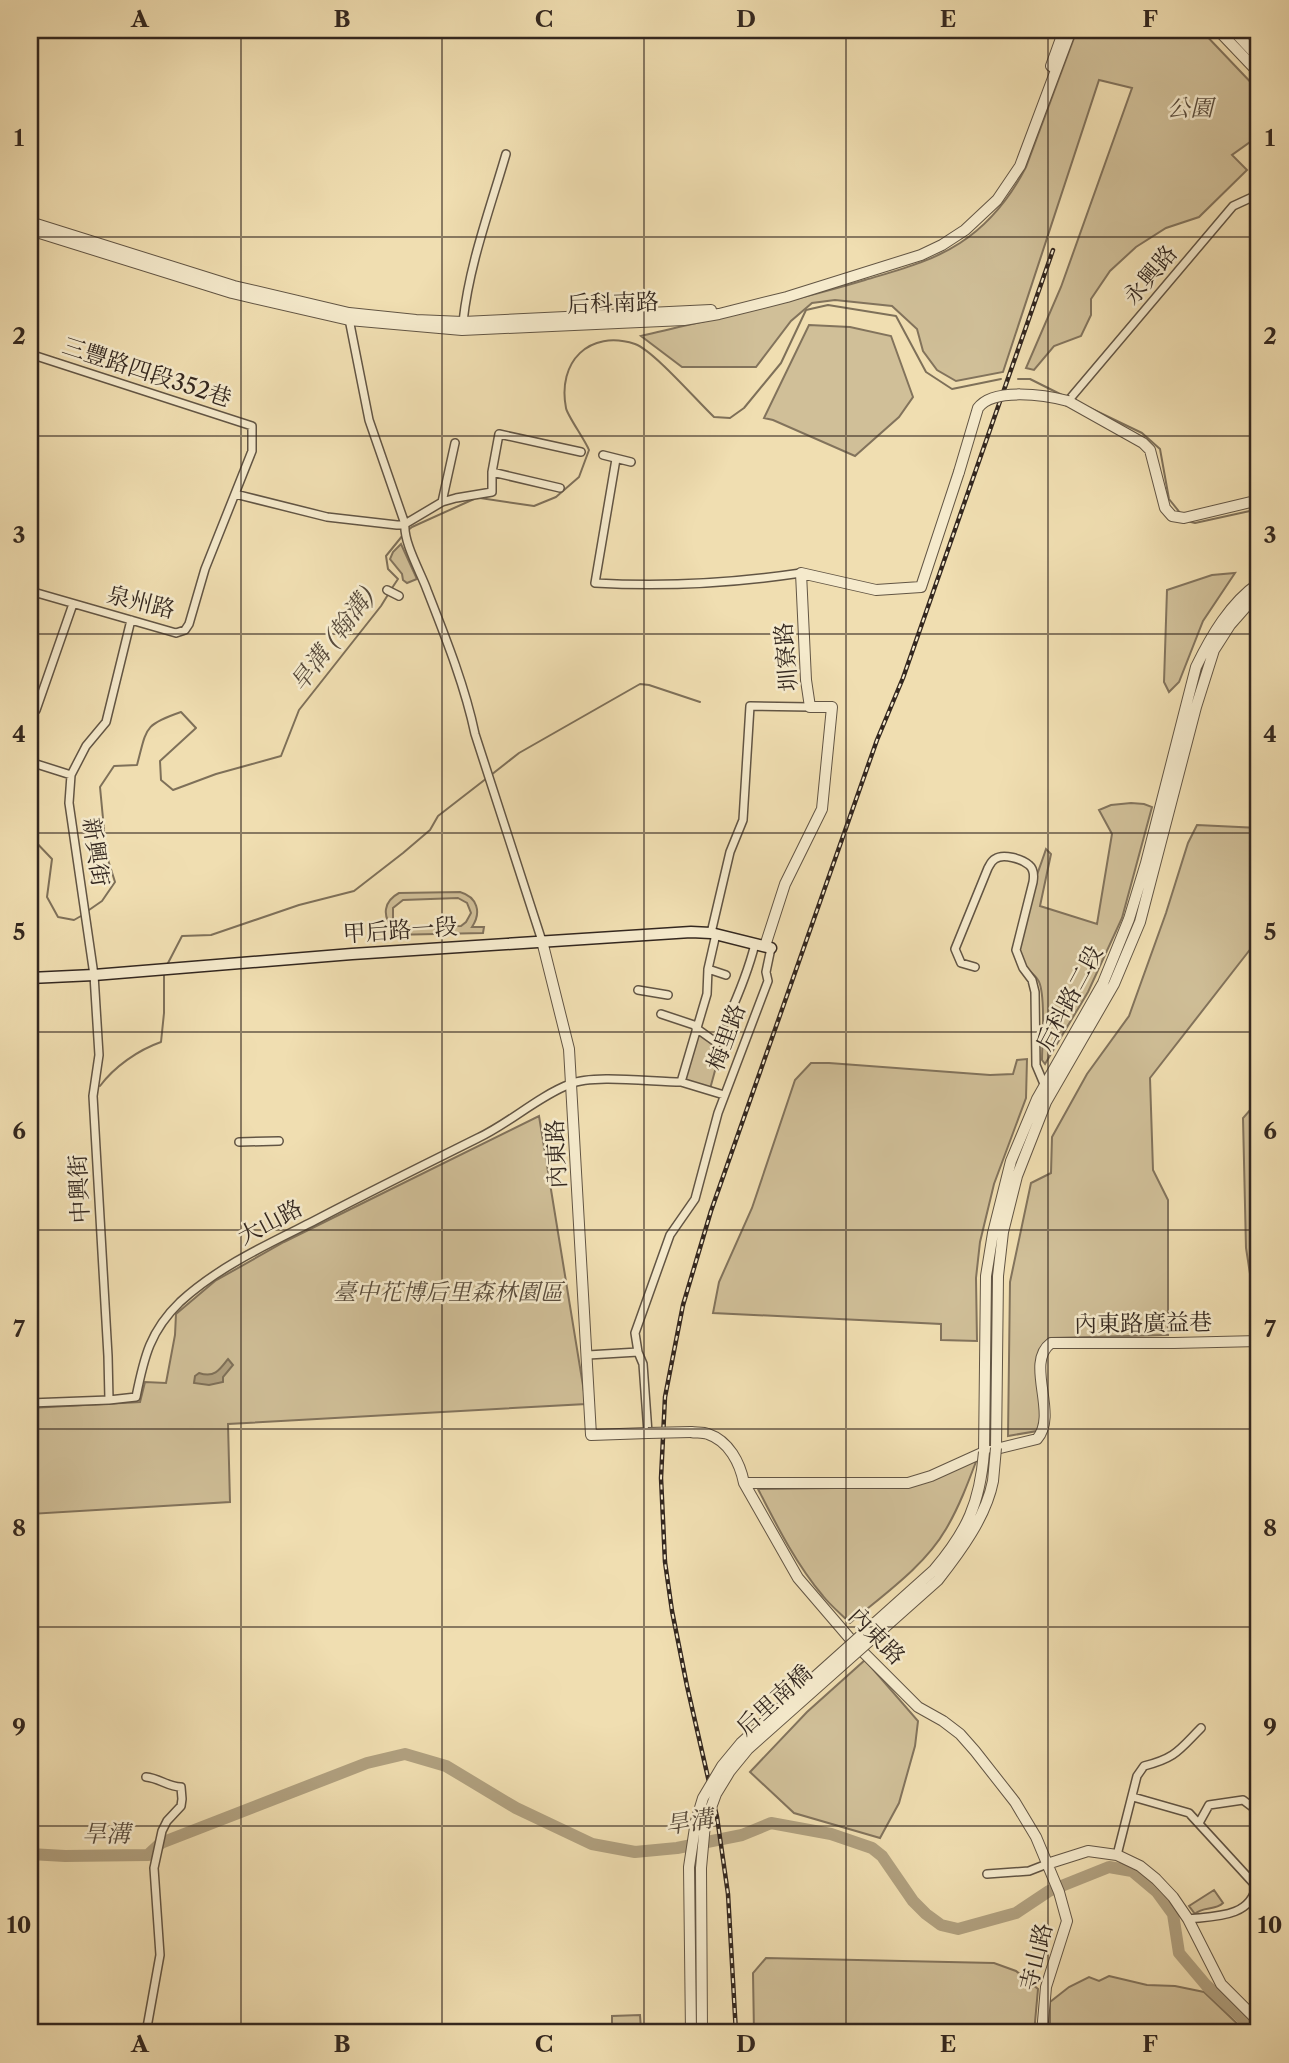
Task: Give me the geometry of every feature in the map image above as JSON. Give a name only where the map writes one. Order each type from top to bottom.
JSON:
[{"type":"main road","name":"甲后路一段","points":[[30,978],[670,933],[713,934],[763,946]]},
{"type":"street","name":"后科南路","points":[[30,230],[233,289],[349,316],[463,326],[713,309],[785,292],[919,250],[963,225],[1001,185],[1015,162],[1064,37],[1072,30]]},
{"type":"street","points":[[1218,30],[1259,73]]},
{"type":"street","points":[[1233,30],[1259,58]]},
{"type":"street","points":[[463,326],[465,301],[506,154]]},
{"type":"street","name":"永興路","points":[[1068,401],[1233,206],[1259,194]]},
{"type":"street","name":"后科南路","points":[[30,222],[233,289]]},
{"type":"street","points":[[349,316],[369,420],[463,692],[542,942]]},
{"type":"street","name":"三豐路四段352巷","points":[[30,355],[252,426]]},
{"type":"street","points":[[616,459],[595,583],[643,586],[801,573],[876,590],[921,587],[978,408],[989,398],[1029,394],[1068,401],[1143,443],[1150,450],[1166,508],[1172,516],[1184,518],[1259,500]]},
{"type":"street","name":"泉州路","points":[[30,591],[176,633],[185,630],[189,625],[205,569],[252,451],[252,426]]},
{"type":"street","points":[[235,494],[327,517],[405,530],[442,502],[492,492],[492,472],[499,434],[581,452]]},
{"type":"street","points":[[442,502],[455,443]]},
{"type":"street","points":[[603,455],[631,462]]},
{"type":"street","points":[[492,472],[560,488]]},
{"type":"street","name":"圳寮路","points":[[763,946],[785,884],[822,809],[832,707],[810,707],[806,680],[801,573]]},
{"type":"street","name":"后科路二段","points":[[984,1452],[986,1276],[993,1233],[1012,1161],[1044,1084],[1102,983],[1129,919],[1196,667],[1221,621],[1259,583]]},
{"type":"street","points":[[387,590],[399,596]]},
{"type":"street","name":"后科路二段","points":[[996,1448],[998,1276],[1003,1232],[1017,1176],[1046,1102],[1114,984],[1140,922],[1195,707],[1214,650],[1230,625],[1259,592]]},
{"type":"street","points":[[36,710],[73,604]]},
{"type":"street","name":"新興街","points":[[94,975],[69,803],[71,775],[86,747],[106,722],[131,620]]},
{"type":"street","name":"梅里路","points":[[681,1082],[707,995],[713,934],[730,852],[743,820],[750,706],[810,707]]},
{"type":"street","points":[[30,762],[71,775]]},
{"type":"street","points":[[975,967],[961,964],[956,949],[988,868],[995,858],[1008,857],[1023,862],[1033,870],[1034,881],[1016,950],[1023,968],[1032,980],[1035,992],[1036,1065],[1044,1084]]},
{"type":"street","name":"內東路","points":[[542,942],[569,1049],[591,1435],[691,1432],[709,1434],[733,1454],[740,1465],[744,1483],[798,1578],[852,1641],[918,1707],[960,1734],[975,1751],[1025,1818],[1054,1879]]},
{"type":"street","points":[[726,1022],[763,946]]},
{"type":"street","name":"梅里路","points":[[571,1083],[595,1079],[681,1082],[724,1095],[768,981],[763,946]]},
{"type":"street","points":[[708,969],[726,975]]},
{"type":"street","name":"中興街","points":[[94,975],[99,1055],[93,1096],[109,1400]]},
{"type":"street","points":[[638,990],[668,995]]},
{"type":"street","points":[[661,1014],[697,1027],[718,1043]]},
{"type":"street","name":"大山路","points":[[30,1403],[136,1397],[147,1349],[159,1327],[179,1304],[210,1278],[255,1251],[435,1158],[482,1137],[571,1083]]},
{"type":"street","points":[[648,1433],[643,1364],[635,1333],[670,1235],[695,1199],[710,1148],[711,1132],[724,1095]]},
{"type":"street","points":[[239,1142],[279,1141]]},
{"type":"street","name":"內東路廣益巷","points":[[744,1483],[908,1483],[931,1476],[984,1452],[1037,1439],[1041,1435],[1045,1419],[1041,1362],[1045,1348],[1051,1343],[1259,1341]]},
{"type":"street","points":[[587,1355],[638,1352]]},
{"type":"street","name":"后里南橋","points":[[702,2033],[701,1868],[705,1824],[716,1794],[748,1749],[893,1621],[946,1570],[961,1550],[981,1513],[992,1483],[996,1448]]},
{"type":"street","name":"后里南橋","points":[[691,2033],[690,1867],[695,1821],[703,1798],[722,1766],[741,1743],[934,1570],[944,1558],[959,1538],[974,1507],[983,1470],[984,1452]]},
{"type":"street","points":[[1117,1855],[1138,1776],[1144,1766],[1174,1756],[1200,1728]]},
{"type":"street","points":[[146,1777],[154,1777],[159,1782],[181,1787],[183,1799],[162,1831],[154,1868],[160,1955],[146,2033]]},
{"type":"street","points":[[1133,1797],[1189,1813],[1256,1886],[1255,1896],[1233,1913],[1188,1919]]},
{"type":"street","points":[[1199,1823],[1209,1805],[1243,1800],[1259,1812]]},
{"type":"street","points":[[987,1874],[1029,1871],[1088,1851],[1117,1855],[1140,1866],[1173,1897],[1188,1919],[1221,1984],[1259,2022]]},
{"type":"street","name":"寺山路","points":[[1042,2033],[1046,1987],[1067,1921],[1054,1879]]},
{"type":"green space","name":"公園","points":[[1077,30],[1201,30],[1259,91],[1259,138],[1232,155],[1247,170],[1199,217],[1166,228],[1136,247],[1110,271],[1091,299],[1091,315],[1081,336],[1054,346],[1034,370],[1026,368],[1061,287],[1132,88],[1099,80],[1003,372],[956,381],[937,370],[923,351],[917,329],[892,306],[835,300],[812,303],[791,321],[756,367],[682,367],[641,336],[782,303],[902,269],[949,250],[971,236],[1006,200],[1026,167]]},
{"type":"green space","points":[[809,325],[850,327],[891,336],[913,397],[899,417],[855,456],[764,418]]},
{"type":"green space","points":[[401,544],[417,579],[407,583],[390,559]]},
{"type":"green space","points":[[1235,573],[1203,621],[1179,682],[1169,692],[1164,682],[1167,590],[1212,575]]},
{"type":"green space","points":[[1131,803],[1152,807],[1122,918],[1088,992],[1045,1064],[1042,1060],[1043,1006],[1040,986],[1036,977],[1021,963],[1019,949],[1023,920],[1032,889],[1046,849],[1051,854],[1040,906],[1097,924],[1112,834],[1099,810],[1111,805]]},
{"type":"green space","points":[[1197,825],[1259,828],[1259,938],[1150,1078],[1153,1170],[1168,1200],[1168,1335],[1050,1338],[1042,1346],[1041,1421],[1037,1431],[1008,1436],[1010,1282],[1031,1183],[1051,1173],[1052,1137],[1087,1074],[1129,1016],[1188,843]]},
{"type":"green space","points":[[399,893],[466,894],[474,901],[477,911],[472,927],[484,927],[483,933],[390,935],[389,930],[394,929],[387,919],[387,904]],"holes":[[[458,898],[467,903],[471,913],[461,926],[404,927],[398,925],[393,918],[393,908],[403,900]]]},
{"type":"green space","points":[[698,1034],[722,1048],[713,1065],[716,1067],[710,1089],[684,1080]]},
{"type":"green space","points":[[1027,1059],[1026,1098],[994,1184],[980,1242],[976,1278],[977,1341],[941,1340],[941,1324],[713,1313],[719,1282],[752,1208],[795,1080],[811,1063],[990,1075],[1013,1074],[1017,1060]]},
{"type":"green space","points":[[1259,1108],[1259,1332],[1254,1332],[1255,1306],[1246,1248],[1243,1118],[1251,1109]]},
{"type":"green space","name":"臺中花博后里森林園區","points":[[539,1116],[586,1404],[228,1424],[230,1502],[30,1514],[30,1408],[140,1402],[145,1382],[166,1383],[176,1314],[215,1281],[284,1242]]},
{"type":"green space","points":[[977,1459],[955,1512],[937,1543],[902,1580],[850,1623],[826,1600],[804,1571],[758,1489],[910,1487]]},
{"type":"green space","points":[[865,1660],[918,1721],[915,1746],[899,1803],[880,1838],[794,1813],[750,1772],[807,1712]]},
{"type":"green space","points":[[1214,1890],[1223,1903],[1195,1914],[1189,1906]]},
{"type":"green space","points":[[766,1958],[994,1963],[1016,1971],[1038,1989],[1034,2033],[754,2033],[753,1973]]},
{"type":"green space","points":[[1109,1976],[1147,1985],[1175,1986],[1204,1992],[1247,2033],[1050,2033],[1050,2002],[1069,1987],[1089,1977],[1099,1981]]},
{"type":"green space","points":[[640,2015],[641,2030],[612,2031],[612,2016]]},
{"type":"shaded area","points":[[228,1359],[233,1365],[223,1377],[223,1382],[209,1385],[194,1383],[195,1376],[199,1373],[209,1375],[216,1372]]},
{"type":"waterway","name":"旱溝 (翰溝)","points":[[480,498],[534,506],[556,497],[579,477],[589,450],[569,416],[564,391],[572,364],[580,353],[604,341],[635,344],[643,348],[714,417],[730,418],[744,408],[781,363],[806,310],[828,305],[896,316],[926,372],[952,389],[1001,379]]},
{"type":"waterway","name":"旱溝 (翰溝)","points":[[1018,379],[1030,379],[1062,395]]},
{"type":"waterway","name":"旱溝 (翰溝)","points":[[1090,408],[1142,433],[1160,449],[1169,499],[1181,514]]},
{"type":"waterway","name":"旱溝 (翰溝)","points":[[407,531],[474,499]]},
{"type":"waterway","name":"旱溝 (翰溝)","points":[[1187,521],[1195,523],[1259,509]]},
{"type":"waterway","name":"旱溝 (翰溝)","points":[[392,588],[398,579],[388,569],[386,556],[403,535]]},
{"type":"waterway","name":"旱溝 (翰溝)","points":[[89,910],[102,901],[115,882],[104,847],[100,787],[114,766],[137,765],[148,730],[160,721],[181,712],[196,728],[160,761],[161,780],[173,790],[216,774],[281,756],[299,710],[389,593]]},
{"type":"waterway","points":[[491,775],[519,753],[640,684],[700,702]]},
{"type":"waterway","points":[[167,965],[182,936],[211,935],[299,905],[354,891],[403,853],[430,830],[438,816],[487,778]]},
{"type":"waterway","name":"旱溝 (翰溝)","points":[[30,836],[52,859],[47,897],[58,917],[74,920],[81,916]]},
{"type":"waterway","points":[[100,1086],[127,1060],[161,1042],[164,973]]},
{"type":"waterway","name":"旱溝","points":[[30,1854],[148,1855],[161,1843],[367,1763],[405,1754],[446,1766],[516,1808],[592,1844],[635,1852],[677,1848],[742,1835],[771,1823],[831,1834],[872,1848],[882,1856],[913,1901],[926,1914],[941,1925],[958,1929],[1016,1913],[1049,1891],[1109,1867],[1132,1871],[1157,1892],[1173,1914],[1179,1953],[1206,1985],[1258,2033]]},
{"type":"railway","points":[[736,2033],[728,1894],[717,1817],[687,1686],[665,1562],[661,1478],[665,1397],[683,1305],[711,1211],[877,740],[903,678],[1053,250]]}]
